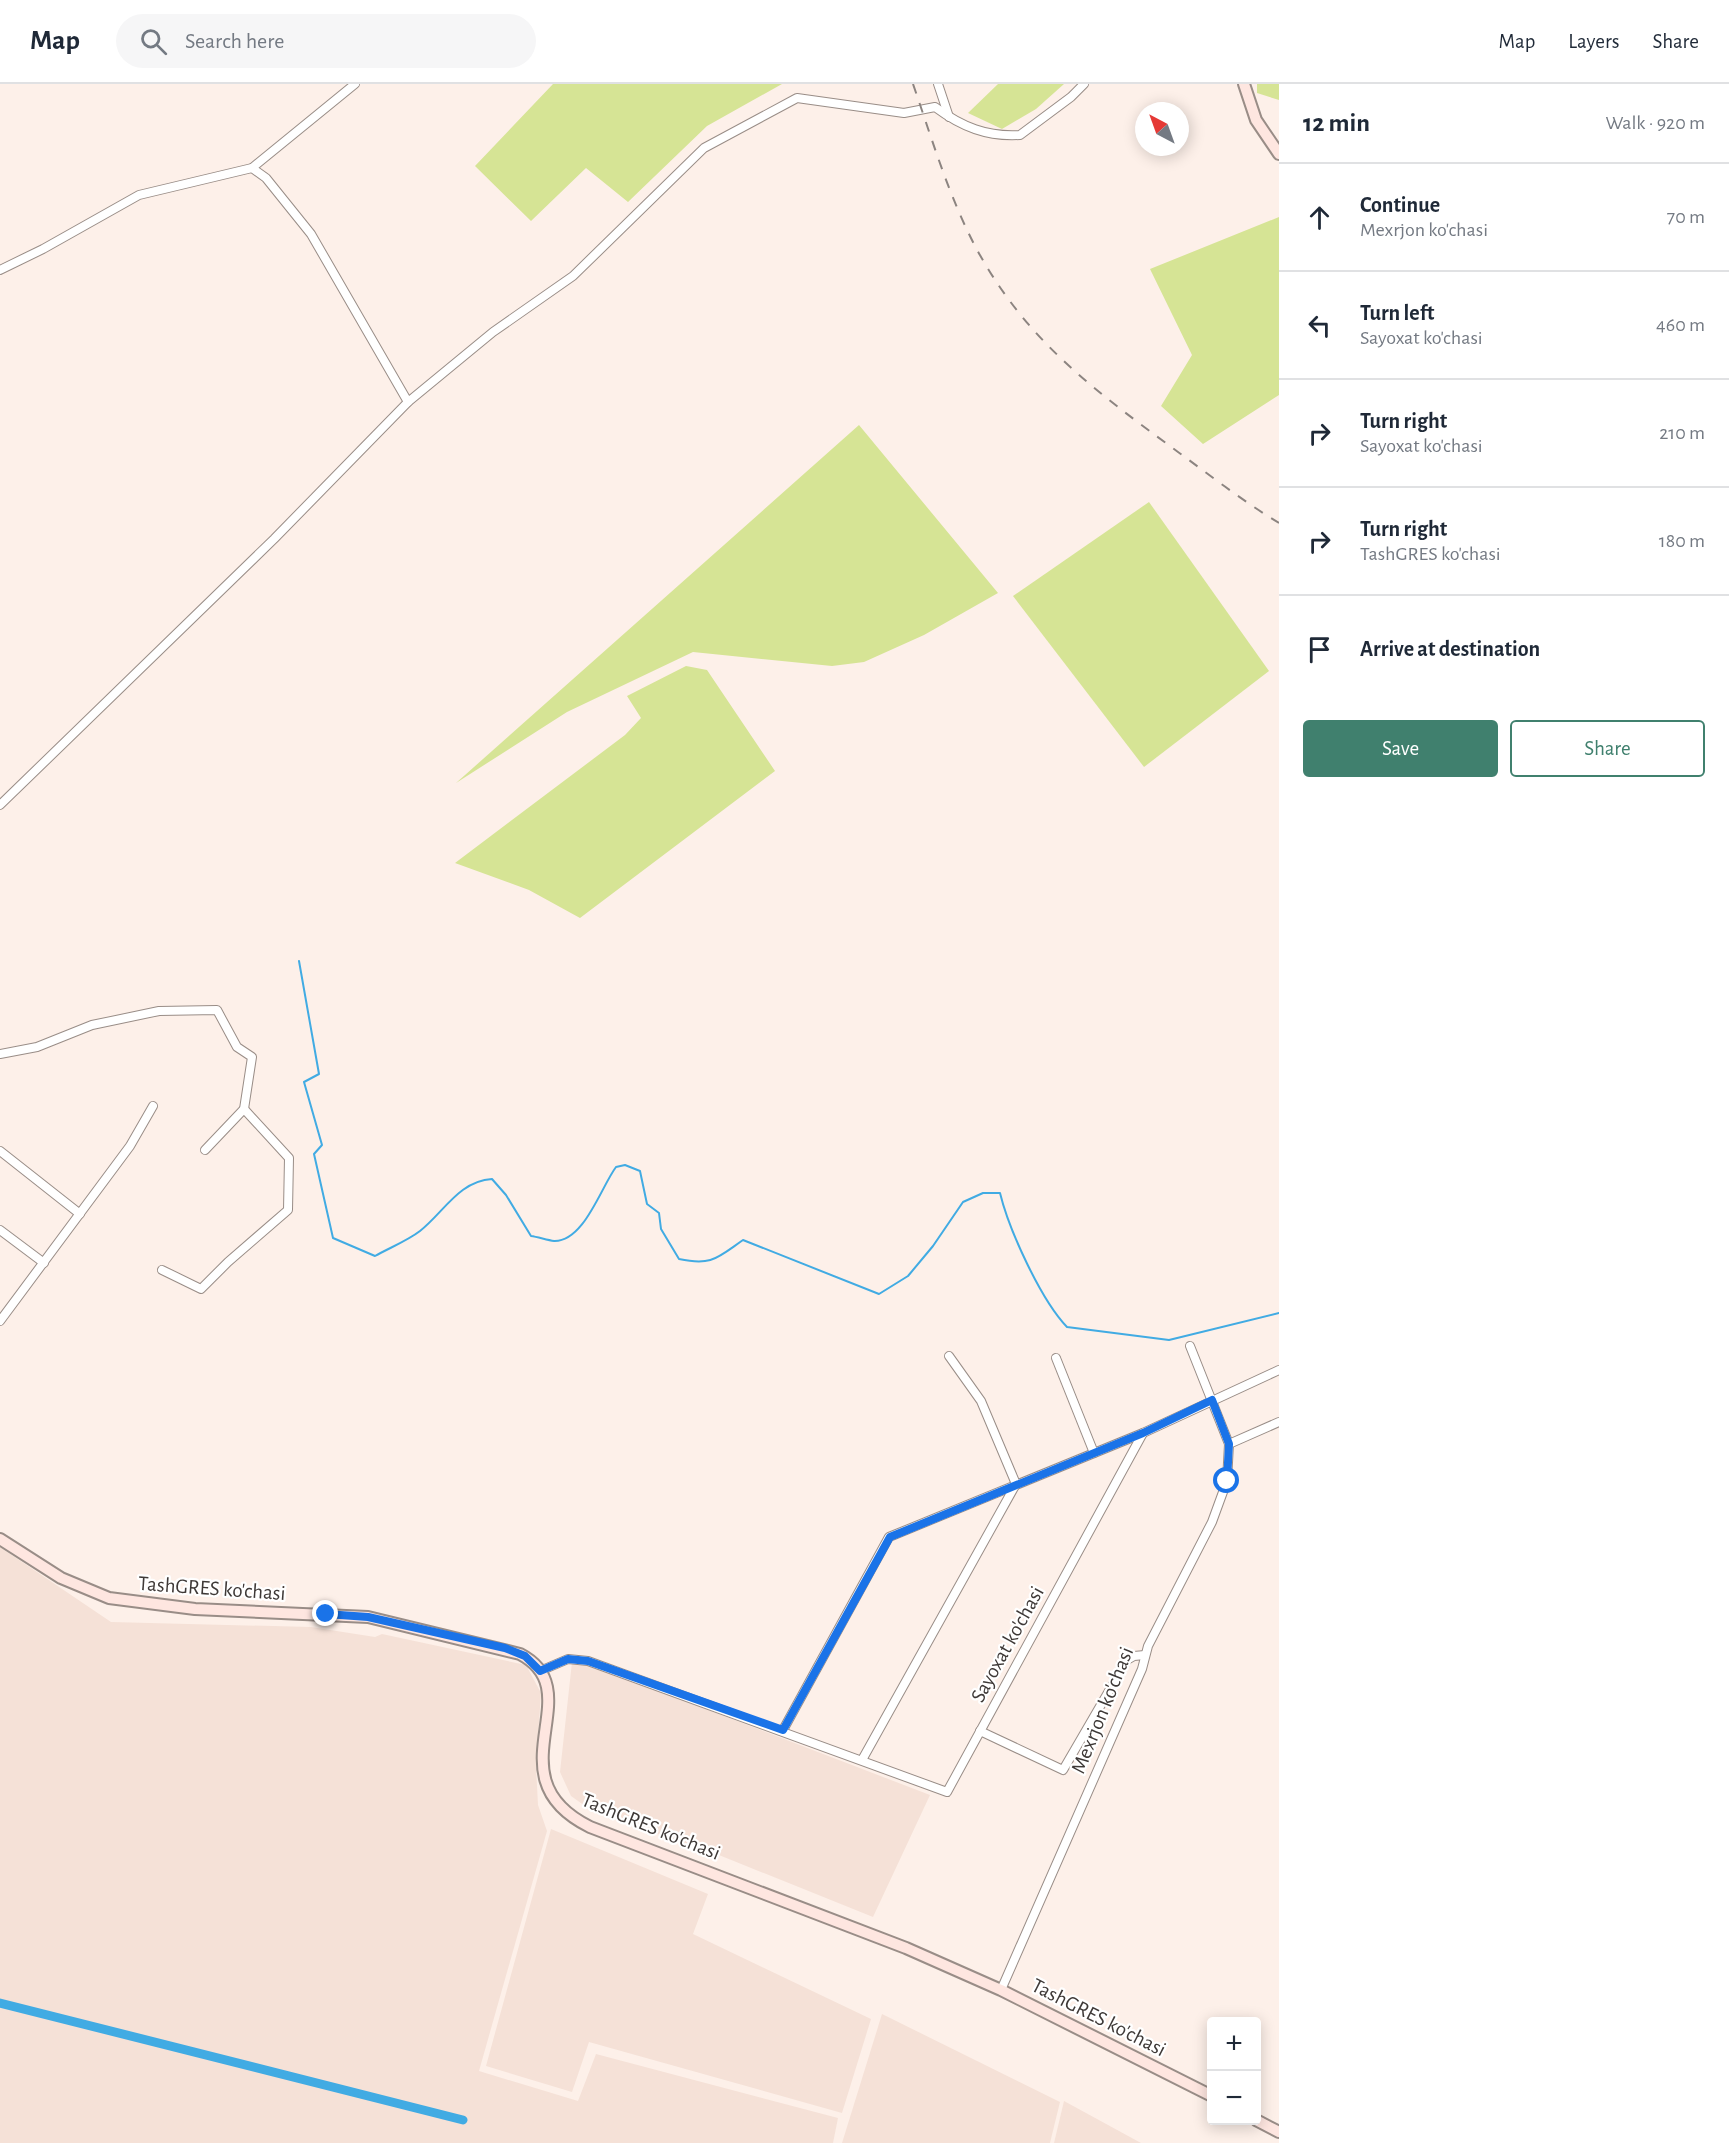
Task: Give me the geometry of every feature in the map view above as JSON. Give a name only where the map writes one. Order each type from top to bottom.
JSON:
[{"type":"main road","points":[[1244,84],[1256,120],[1279,154]]},
{"type":"main road","name":"TashGRES ko'chasi","points":[[0,1539],[61,1578],[109,1598],[195,1610],[368,1617],[505,1648],[525,1656],[540,1671],[549,1698],[542,1762],[544,1781],[554,1801],[569,1816],[590,1827],[906,1948],[1001,1990],[1207,2093]]},
{"type":"main road","points":[[1261,2122],[1279,2132]]},
{"type":"street","points":[[0,270],[43,249],[139,195],[252,168],[355,84]]},
{"type":"street","points":[[938,84],[949,117]]},
{"type":"street","points":[[0,805],[274,539],[408,402],[493,332],[573,276],[704,148],[796,98],[904,113],[935,107],[957,123],[984,133],[1020,135],[1071,97],[1084,84]]},
{"type":"street","points":[[252,168],[266,178],[310,234],[408,402]]},
{"type":"street","points":[[0,1054],[37,1047],[92,1025],[159,1011],[217,1010],[237,1047],[252,1057],[244,1109],[205,1150]]},
{"type":"street","points":[[0,1321],[130,1146],[153,1106]]},
{"type":"street","points":[[162,1270],[201,1289],[228,1262],[288,1210],[289,1158],[244,1109]]},
{"type":"street","points":[[0,1150],[80,1215]]},
{"type":"street","points":[[0,1230],[44,1263]]},
{"type":"street","points":[[0,1304],[8,1310]]},
{"type":"street","name":"Mexrjon ko'chasi","points":[[1001,1990],[1138,1679],[1148,1646],[1212,1522],[1227,1481],[1229,1444],[1190,1346]]},
{"type":"street","points":[[949,1356],[981,1401],[1016,1484]]},
{"type":"street","points":[[1056,1358],[1094,1452]]},
{"type":"street","points":[[783,1730],[890,1537],[1143,1433],[1279,1370]]},
{"type":"street","points":[[1229,1444],[1279,1422]]},
{"type":"street","name":"Sayoxat ko'chasi","points":[[540,1671],[568,1659],[588,1661],[783,1730],[947,1792],[1143,1433]]},
{"type":"street","points":[[862,1760],[1016,1484]]},
{"type":"street","points":[[980,1731],[1063,1770],[1127,1660],[1134,1656],[1145,1655]]},
{"type":"shaded area","points":[[0,1547],[111,1622],[311,1627],[375,1637],[382,1634],[526,1665],[541,1693],[536,1766],[538,1805],[547,1831],[479,2071],[578,2101],[596,2054],[838,2118],[833,2143],[0,2143]]},
{"type":"shaded area","points":[[572,1662],[591,1665],[930,1795],[873,1917],[709,1851],[595,1813],[571,1796],[560,1772]]},
{"type":"shaded area","points":[[551,1829],[708,1894],[693,1934],[871,2019],[842,2113],[589,2042],[572,2092],[486,2066]]},
{"type":"shaded area","points":[[882,2014],[1060,2102],[1050,2143],[842,2143]]},
{"type":"shaded area","points":[[1064,2101],[1141,2143],[1054,2143]]},
{"type":"green space","points":[[553,84],[782,84],[707,126],[628,202],[586,168],[531,221],[475,166]]},
{"type":"green space","points":[[998,84],[1064,84],[1036,109],[1002,129],[968,113]]},
{"type":"green space","points":[[1257,84],[1279,84],[1279,100],[1257,93]]},
{"type":"green space","points":[[1279,217],[1279,395],[1203,444],[1161,406],[1192,355],[1150,269]]},
{"type":"green space","points":[[859,425],[998,593],[924,635],[864,662],[832,666],[693,652],[567,712],[456,783]]},
{"type":"green space","points":[[1149,502],[1269,671],[1144,767],[1013,596]]},
{"type":"green space","points":[[686,666],[707,670],[775,771],[580,918],[529,890],[455,863],[625,735],[641,718],[627,696]]},
{"type":"waterway","points":[[299,961],[319,1074],[304,1082],[322,1145],[314,1154],[333,1238],[375,1256],[420,1231],[470,1185],[492,1179],[506,1195],[531,1236],[554,1241],[565,1239],[574,1233],[591,1212],[616,1167],[625,1165],[640,1171],[647,1204],[659,1213],[661,1229],[679,1259],[699,1262],[714,1259],[743,1240],[879,1294],[908,1276],[933,1246],[963,1202],[983,1193],[1000,1193],[1027,1264],[1047,1300],[1067,1327],[1169,1340],[1279,1313]]},
{"type":"waterway","points":[[0,2003],[463,2120]]},
{"type":"railway","points":[[913,84],[941,166],[965,226],[995,279],[1016,309],[1064,361],[1118,407],[1279,523]]},
{"type":"route","points":[[326,1614],[368,1617],[505,1648],[525,1656],[540,1671],[568,1659],[588,1661],[783,1730],[864,1579],[890,1537],[1143,1433],[1212,1400],[1229,1444],[1227,1481]]}]
